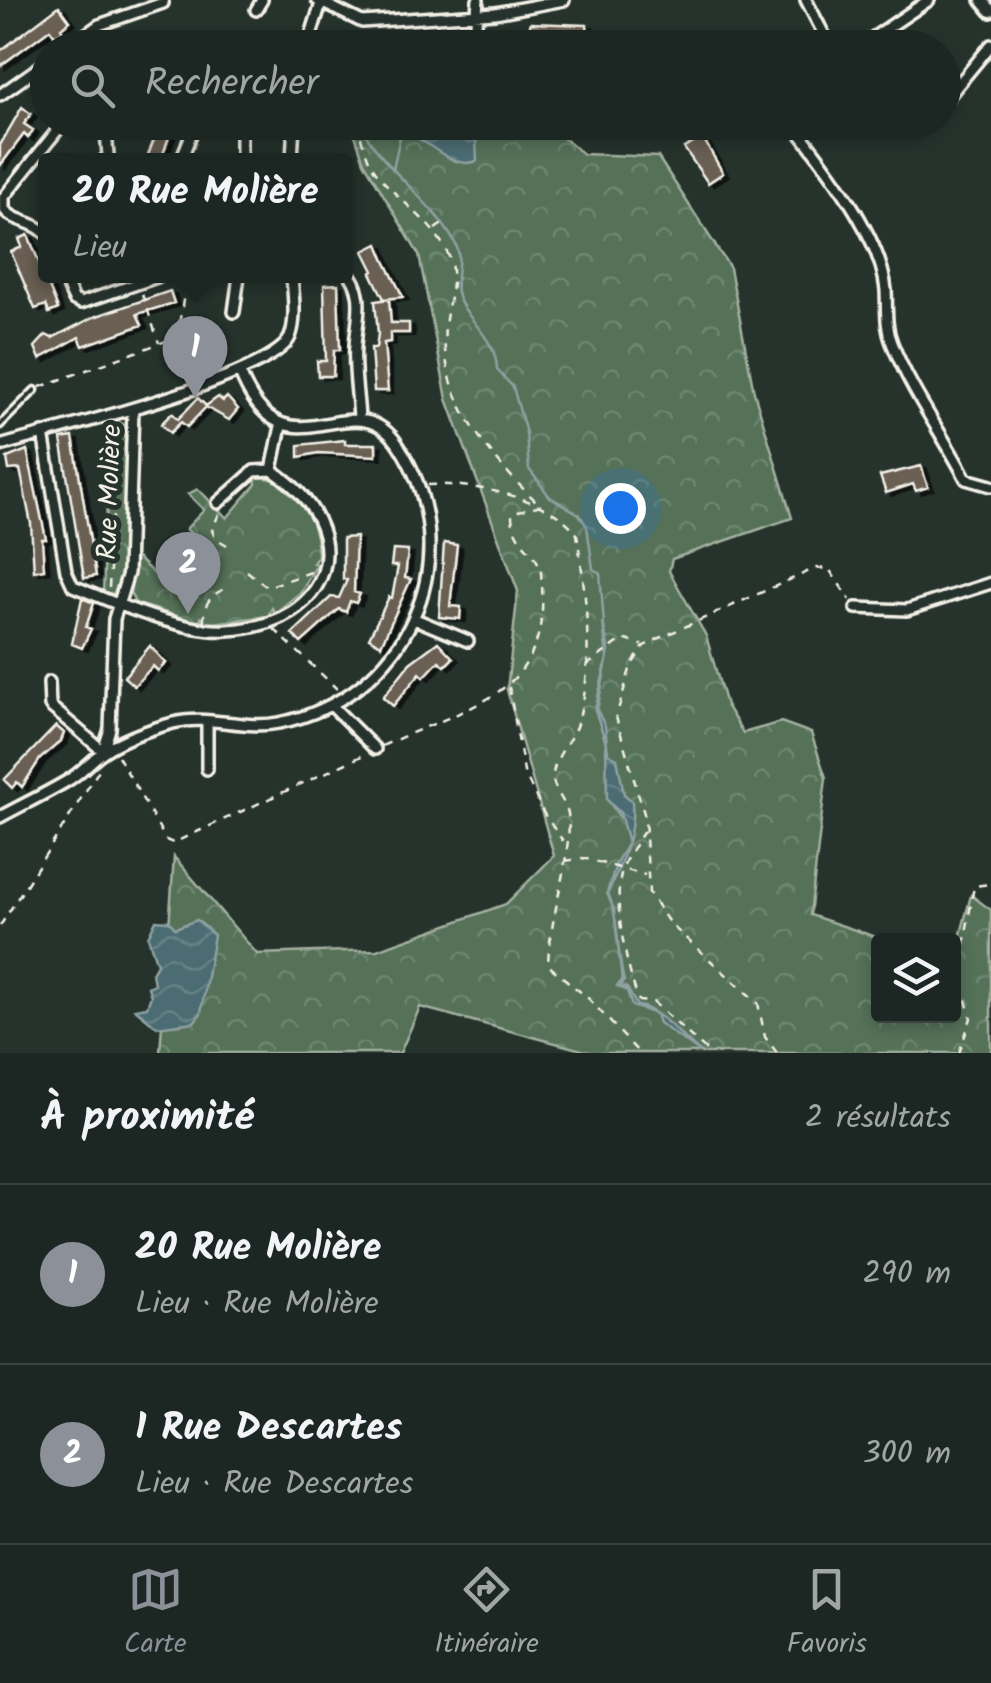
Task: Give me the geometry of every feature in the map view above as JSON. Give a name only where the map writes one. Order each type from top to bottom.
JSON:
[{"type":"street","points":[[256,10],[262,0]]},
{"type":"street","points":[[475,30],[478,0]]},
{"type":"street","points":[[312,30],[320,1],[362,22],[475,14],[564,0]]},
{"type":"street","points":[[806,0],[822,30]]},
{"type":"street","points":[[902,0],[910,12]]},
{"type":"street","points":[[884,30],[929,0]]},
{"type":"street","points":[[982,0],[991,12]]},
{"type":"street","points":[[92,30],[163,4]]},
{"type":"street","points":[[961,81],[991,45]]},
{"type":"street","points":[[0,95],[30,74]]},
{"type":"street","points":[[240,140],[240,153]]},
{"type":"street","points":[[805,140],[833,176],[874,251],[886,290],[890,338],[908,379],[966,479],[991,486]]},
{"type":"street","points":[[38,155],[4,198],[4,209],[10,218],[38,227]]},
{"type":"street","points":[[353,280],[361,304],[354,348],[359,419]]},
{"type":"street","points":[[66,283],[74,300],[81,303],[138,283]]},
{"type":"street","points":[[234,312],[238,283]]},
{"type":"street","name":"Rue Molière","points":[[108,749],[112,602],[128,572],[133,409],[240,373],[279,353],[290,337],[292,283]]},
{"type":"street","points":[[0,817],[72,779],[108,749],[178,722],[274,724],[332,706],[369,681],[397,651],[414,619],[428,558],[428,523],[419,486],[398,444],[381,427],[359,419],[307,428],[281,426],[250,398],[240,373]]},
{"type":"street","points":[[0,446],[133,409]]},
{"type":"street","points":[[272,470],[281,426]]},
{"type":"street","points":[[43,433],[66,571],[73,586],[112,602],[224,631],[268,623],[307,598],[323,572],[327,542],[314,505],[272,470],[254,471],[218,503]]},
{"type":"street","points":[[856,608],[907,610],[991,583]]},
{"type":"street","points":[[414,619],[468,642]]},
{"type":"street","points":[[49,682],[50,706],[108,749]]},
{"type":"street","points":[[332,706],[376,749]]},
{"type":"street","points":[[207,722],[207,770]]},
{"type":"lane","points":[[0,425],[35,390]]},
{"type":"path","points":[[362,22],[363,30]]},
{"type":"path","points":[[362,140],[372,166],[434,230],[450,256],[452,284],[444,330],[450,369],[465,416],[501,468],[540,505]]},
{"type":"path","points":[[434,230],[448,220]]},
{"type":"path","points":[[138,283],[159,344]]},
{"type":"path","points":[[35,390],[177,337],[186,283]]},
{"type":"path","points":[[109,413],[120,431],[111,494],[112,602]]},
{"type":"path","points":[[419,486],[465,482],[540,505],[567,520],[577,534],[587,644],[578,723],[556,762],[553,781],[568,813],[564,861],[548,930],[548,964],[590,999],[640,1053]]},
{"type":"path","points":[[218,503],[222,509],[212,530],[215,538],[234,548]]},
{"type":"path","points":[[108,749],[166,840],[173,843],[508,686],[530,661],[540,620],[540,570],[519,542],[512,513],[540,505]]},
{"type":"path","points":[[584,668],[622,640],[644,646],[816,568],[829,569],[856,608]]},
{"type":"path","points":[[247,571],[266,587],[311,572],[323,572]]},
{"type":"path","points":[[206,628],[206,603],[213,593],[230,588]]},
{"type":"path","points":[[268,623],[346,697]]},
{"type":"path","points":[[644,646],[621,690],[616,717],[645,817],[649,893],[670,924],[758,1003],[766,1037],[778,1053]]},
{"type":"path","points":[[508,686],[524,772],[564,845]]},
{"type":"path","points":[[0,926],[103,764]]},
{"type":"path","points":[[644,831],[621,870],[618,890],[624,946],[639,1001],[653,1002],[709,1053]]},
{"type":"path","points":[[564,861],[583,858],[648,876]]},
{"type":"path","points":[[959,1053],[971,1018],[960,975],[974,886],[991,884]]},
{"type":"green space","points":[[357,140],[566,140],[583,154],[658,157],[730,268],[754,392],[792,518],[672,559],[669,571],[706,636],[726,705],[743,733],[781,722],[811,733],[826,778],[810,915],[871,935],[871,1023],[961,1023],[961,934],[971,895],[991,910],[991,1053],[593,1053],[420,1007],[400,1053],[160,1053],[174,857],[257,954],[377,950],[506,904],[554,856],[507,690],[518,591],[447,399],[419,255],[364,162]]},
{"type":"green space","points":[[111,417],[126,426],[128,490],[125,555],[114,594],[103,593]]},
{"type":"green space","points":[[255,477],[283,484],[294,492],[309,515],[318,556],[301,592],[275,613],[272,608],[268,616],[205,624],[201,618],[199,623],[135,603],[130,592],[136,557],[189,606],[207,587],[186,566],[204,545],[186,529],[204,510],[188,494],[198,489],[227,518],[256,484]]},
{"type":"water","points":[[420,140],[476,140],[477,161],[469,163],[448,157]]},
{"type":"water","points":[[603,622],[609,651],[597,710],[605,726],[608,753],[617,758],[624,794],[632,801],[628,842],[620,813],[607,800],[606,743],[595,710],[607,658]]},
{"type":"water","points":[[627,844],[608,893],[612,906],[607,893]]},
{"type":"water","points":[[615,917],[624,981],[621,986],[627,988],[637,1006],[656,1014],[632,1006],[627,991],[617,986],[622,981]]},
{"type":"water","points":[[156,920],[169,921],[175,928],[197,920],[214,935],[201,1013],[194,1022],[157,1027],[135,1009],[147,1007],[151,996],[148,987],[154,984],[152,973],[157,964],[148,937]]},
{"type":"water","points":[[656,1014],[662,1018],[701,1053],[659,1023]]},
{"type":"building","points":[[59,6],[70,21],[62,30],[30,30],[30,44],[0,66],[0,51]]},
{"type":"building","points":[[530,23],[587,25],[587,30],[530,30]]},
{"type":"building","points":[[22,107],[30,113],[24,124],[30,128],[30,135],[28,138],[24,134],[0,166],[0,145]]},
{"type":"building","points":[[154,140],[168,140],[163,153],[149,153]]},
{"type":"building","points":[[704,140],[723,173],[708,183],[684,148]]},
{"type":"building","points":[[28,235],[38,260],[38,283],[47,283],[58,309],[49,313],[46,305],[35,309],[11,252],[22,247],[19,239]]},
{"type":"building","points":[[378,244],[403,297],[384,299],[371,273],[374,271],[364,251]]},
{"type":"building","points":[[338,284],[340,350],[334,350],[333,376],[318,376],[317,361],[326,361],[324,285]]},
{"type":"building","points":[[170,291],[174,303],[137,314],[142,325],[83,346],[79,337],[40,359],[35,347],[46,335],[52,338],[94,317]]},
{"type":"building","points":[[389,299],[391,323],[409,323],[409,333],[390,333],[390,342],[384,343],[388,391],[374,391],[371,348],[376,348],[378,334],[375,301]]},
{"type":"building","points":[[218,397],[223,401],[227,397],[238,409],[229,420],[206,407],[187,427],[181,422],[170,433],[161,424],[172,413],[178,419],[198,398],[206,406]]},
{"type":"building","points":[[73,437],[96,576],[84,578],[61,439]]},
{"type":"building","points":[[345,440],[345,444],[376,444],[376,456],[318,453],[299,457],[299,445]]},
{"type":"building","points":[[27,450],[46,539],[42,539],[44,569],[34,571],[31,524],[20,469],[9,470],[7,458]]},
{"type":"building","points":[[921,466],[928,487],[916,491],[913,484],[886,493],[880,476]]},
{"type":"building","points":[[356,537],[354,592],[360,594],[356,603],[350,601],[346,612],[339,609],[301,643],[292,634],[331,597],[339,598],[347,580],[343,579],[343,538]]},
{"type":"building","points":[[444,543],[457,545],[450,606],[461,607],[460,619],[439,617]]},
{"type":"building","points":[[393,550],[408,551],[405,578],[411,579],[381,645],[369,638],[389,597],[392,598],[398,566],[391,566]]},
{"type":"building","points":[[82,598],[94,603],[86,627],[91,629],[82,648],[72,644]]},
{"type":"building","points":[[438,642],[453,658],[445,666],[439,661],[424,677],[420,673],[393,706],[383,697],[410,663]]},
{"type":"building","points":[[150,646],[166,663],[158,671],[153,666],[134,686],[124,677]]},
{"type":"building","points":[[56,726],[64,733],[61,741],[40,759],[22,787],[17,782],[12,788],[4,780]]},
{"type":"waterway","points":[[370,140],[434,213],[455,243],[458,297],[492,349],[497,370],[513,387],[526,433],[529,469],[550,497],[579,514],[587,526],[593,569],[600,573],[604,624]]},
{"type":"waterway","points":[[393,170],[399,140]]},
{"type":"waterway","points":[[608,800],[620,818]]},
{"type":"place","name":"20 Rue Molière","points":[[195,398]]},
{"type":"place","name":"1 Rue Descartes","points":[[188,614]]}]
